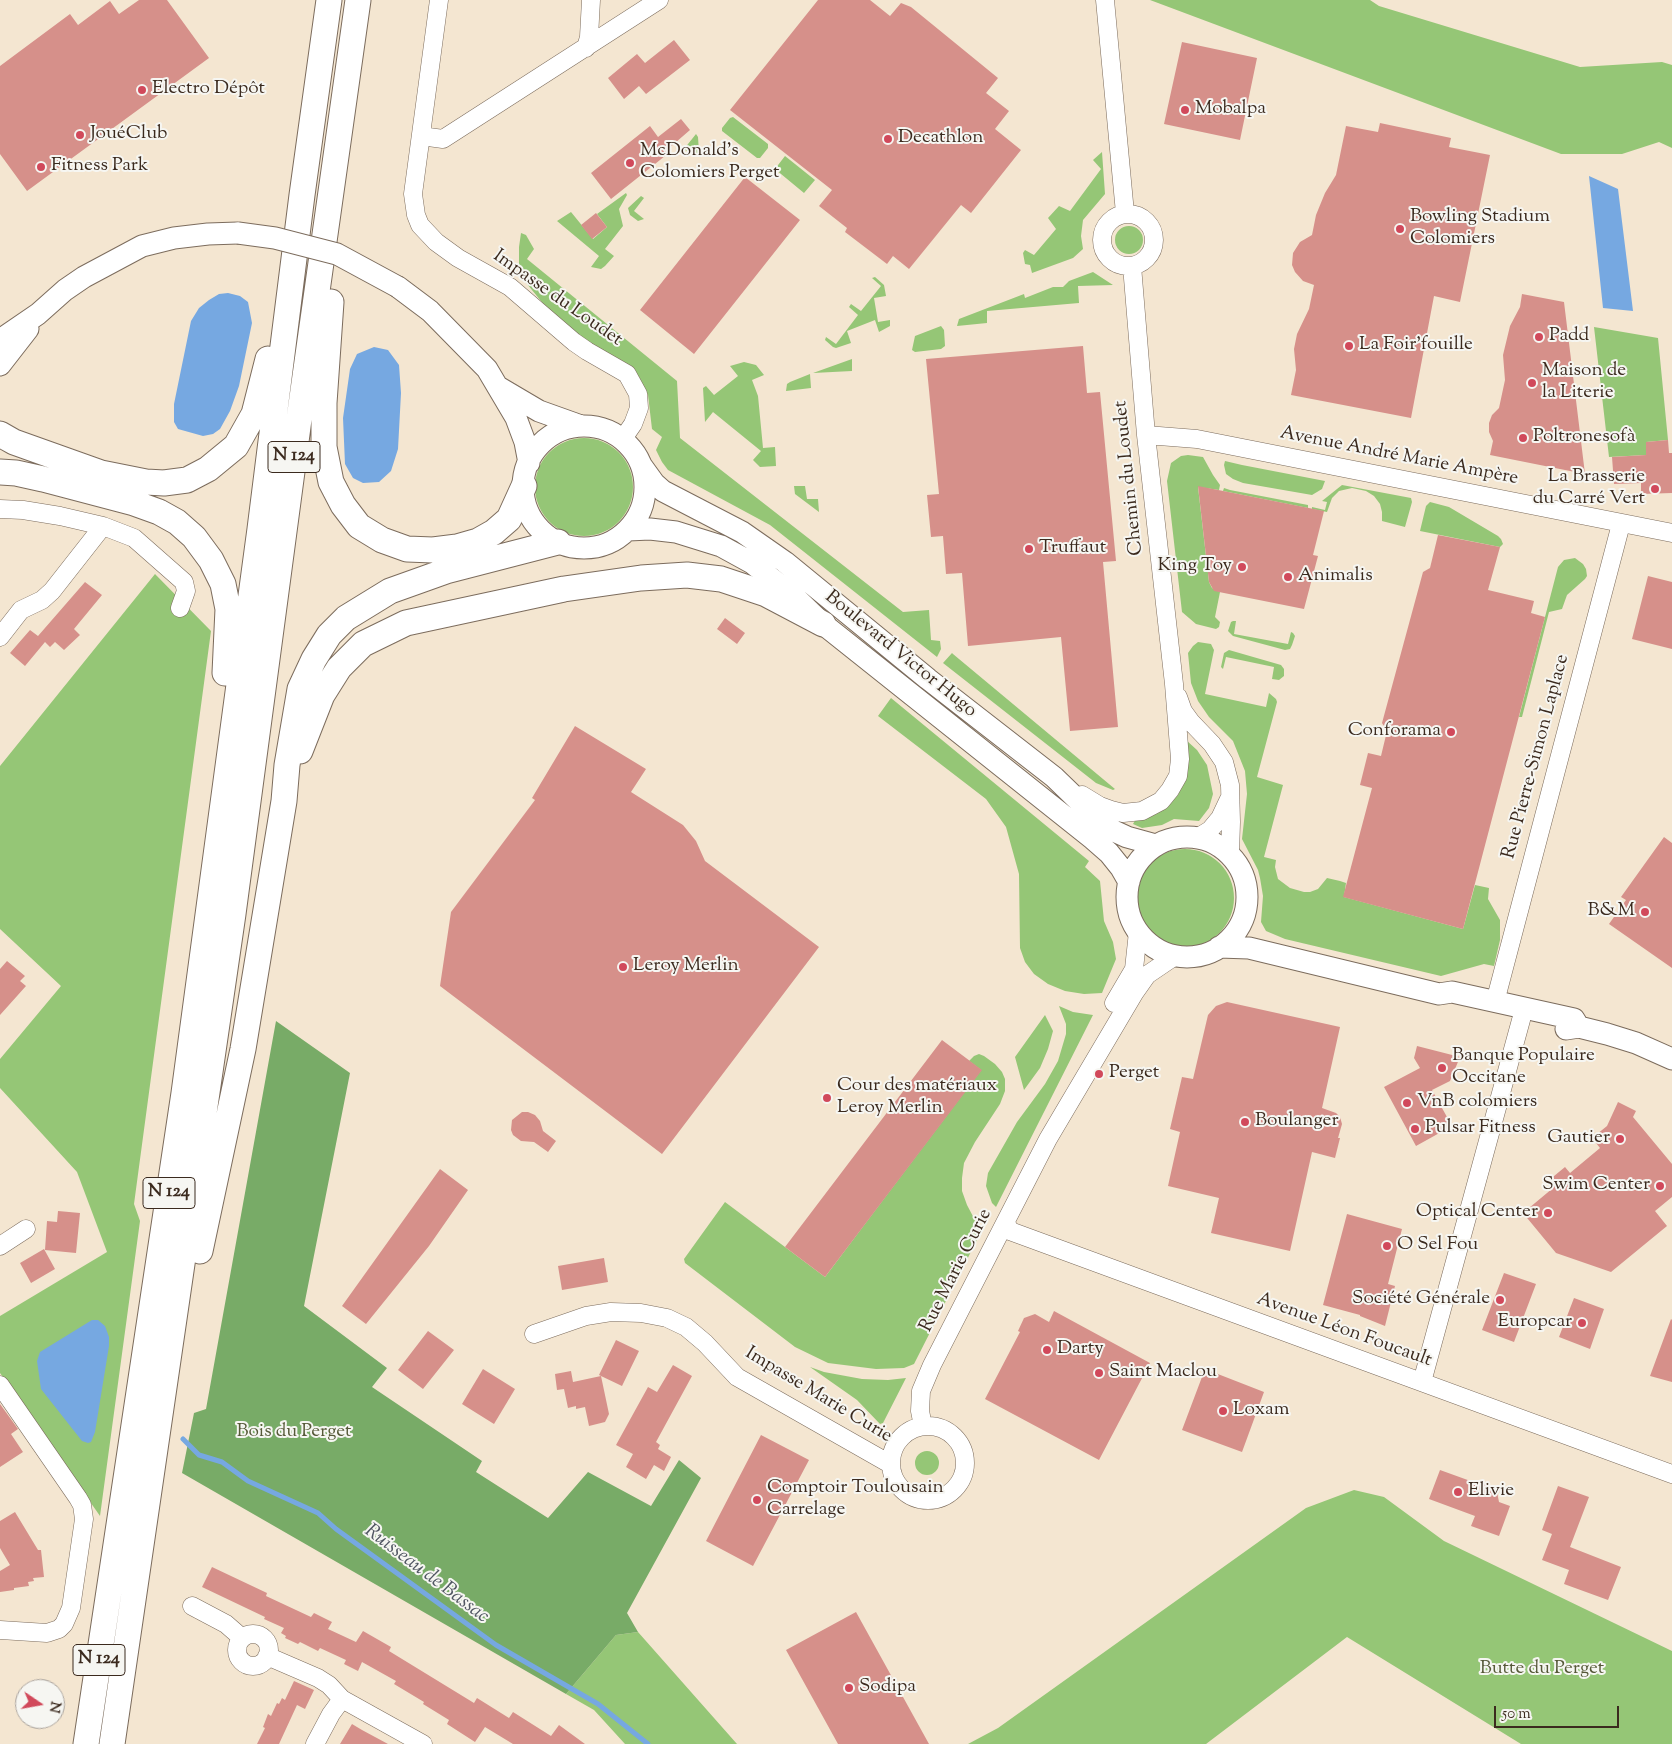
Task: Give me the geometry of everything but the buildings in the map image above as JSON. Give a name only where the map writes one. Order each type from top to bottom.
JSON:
[{"type":"highway","name":"N 124","points":[[86,1744],[183,1103],[329,0]]},
{"type":"highway","name":"N 124","points":[[112,1744],[235,904],[299,418],[358,0]]},
{"type":"highway","points":[[346,91],[324,403],[324,446],[331,482],[343,505],[359,526],[382,540],[407,549],[433,550],[457,547],[478,541],[494,532],[509,519],[526,474]]},
{"type":"highway","points":[[0,434],[14,442],[101,473],[146,482],[164,483],[187,480],[208,469],[236,446],[254,414],[266,370],[302,195]]},
{"type":"highway","points":[[0,472],[16,473],[43,479],[159,512],[177,522],[189,532],[211,560],[223,584],[228,609],[218,764],[221,810]]},
{"type":"highway","points":[[159,1426],[184,1326],[242,1049],[284,800],[287,765],[300,689],[314,659],[329,635],[346,618],[390,591],[424,578],[558,542]]},
{"type":"highway","points":[[284,800],[322,695],[340,668],[363,644],[406,622],[564,589],[641,578],[687,575],[722,579],[766,594],[823,624]]},
{"type":"main road","points":[[0,340],[38,314],[71,285],[142,246],[191,236],[238,233],[276,238],[337,254],[398,287],[430,312],[479,359],[499,388],[516,418],[525,442],[526,474],[524,498],[536,524],[546,534],[558,542],[572,547],[587,548],[609,542],[628,530],[635,521],[644,500],[645,488],[641,466],[633,451],[610,432],[596,427],[581,426],[565,429],[550,437],[538,448],[526,474]]},
{"type":"main road","points":[[0,365],[38,314]]},
{"type":"main road","points":[[499,388],[539,411],[581,426]]},
{"type":"main road","name":"Boulevard Victor Hugo","points":[[641,466],[663,491],[742,532],[785,562],[928,679],[1054,777],[1114,831],[1127,837],[1156,845]]},
{"type":"main road","name":"Boulevard Victor Hugo","points":[[628,530],[650,529],[676,532],[721,546],[752,563],[794,597],[823,624],[1109,853],[1129,882]]},
{"type":"main road","points":[[1176,838],[1197,838],[1215,844],[1230,855],[1238,866],[1244,878],[1246,891],[1243,917],[1234,934],[1219,947],[1198,956],[1175,956],[1151,944],[1138,932],[1128,908],[1129,882],[1139,861],[1156,845],[1176,838]]},
{"type":"main road","points":[[1243,917],[1249,930],[1258,940],[1283,956]]},
{"type":"main road","points":[[1219,947],[1249,948],[1283,956],[1439,994],[1450,1002],[1521,1020],[1568,1030],[1579,1027],[1636,1043],[1672,1059]]},
{"type":"main road","points":[[1439,994],[1452,992],[1574,1020],[1579,1027]]},
{"type":"street","name":"Impasse du Loudet","points":[[439,0],[413,194],[416,215],[420,225],[436,242],[458,258],[510,288],[587,351],[627,374],[638,394],[639,408],[633,424],[622,440]]},
{"type":"street","points":[[586,48],[589,36],[591,0]]},
{"type":"street","points":[[421,136],[443,139],[659,0]]},
{"type":"street","points":[[1105,0],[1125,213]]},
{"type":"street","points":[[1125,213],[1134,214],[1148,221],[1154,236],[1153,250],[1149,256],[1132,266],[1117,264],[1110,260],[1106,254],[1102,239],[1106,225],[1112,219],[1125,213]]},
{"type":"street","name":"Chemin du Loudet","points":[[1054,777],[1100,806],[1123,813],[1142,811],[1161,801],[1178,776],[1180,760],[1174,684],[1146,435],[1132,266]]},
{"type":"street","name":"Avenue André Marie Ampère","points":[[1146,435],[1197,439],[1672,533]]},
{"type":"street","points":[[0,509],[23,510],[103,526],[141,542],[184,582],[186,591],[180,608]]},
{"type":"street","name":"Rue Pierre-Simon Laplace","points":[[1494,1002],[1621,524]]},
{"type":"street","points":[[0,637],[21,610],[42,600],[52,590],[103,526]]},
{"type":"street","name":"Chemin du Loudet","points":[[1174,684],[1183,711],[1190,722],[1212,744],[1224,762],[1230,785],[1230,855]]},
{"type":"street","points":[[1197,838],[1210,830],[1220,818],[1230,799]]},
{"type":"street","name":"Rue Marie Curie","points":[[1048,1139],[1059,1109],[1091,1044],[1134,968],[1138,932]]},
{"type":"street","name":"Rue Marie Curie","points":[[923,1426],[920,1411],[921,1390],[1048,1139],[1135,992],[1147,975],[1175,956]]},
{"type":"street","points":[[1422,1382],[1521,1020]]},
{"type":"street","name":"Avenue Léon Foucault","points":[[1006,1223],[1010,1231],[1672,1474]]},
{"type":"street","points":[[0,1246],[26,1229]]},
{"type":"street","name":"Impasse Marie Curie","points":[[534,1334],[586,1316],[610,1312],[641,1313],[667,1318],[686,1328],[738,1377],[890,1464]]},
{"type":"street","points":[[0,1385],[78,1498],[84,1512],[84,1527],[71,1608],[64,1624],[53,1632],[0,1630]]},
{"type":"street","points":[[923,1426],[939,1427],[946,1430],[958,1441],[963,1450],[965,1461],[964,1472],[960,1482],[953,1491],[944,1497],[933,1500],[922,1500],[902,1491],[892,1473],[890,1464],[893,1450],[898,1441],[913,1428],[923,1426]]},
{"type":"street","points":[[192,1606],[226,1624],[242,1638]]},
{"type":"street","points":[[248,1635],[260,1636],[268,1646],[267,1656],[257,1666],[245,1664],[237,1655],[238,1642],[248,1635]]},
{"type":"street","points":[[267,1656],[318,1678],[329,1685],[342,1699],[423,1744]]},
{"type":"street","points":[[315,1744],[342,1699]]},
{"type":"green space","points":[[1150,0],[1370,0],[1379,6],[1580,67],[1662,62],[1672,65],[1672,148],[1659,142],[1622,154],[1561,154]]},
{"type":"green space","points":[[733,117],[768,144],[768,148],[760,158],[757,158],[722,131],[722,128]]},
{"type":"green space","points":[[696,134],[699,152],[695,157],[684,149]]},
{"type":"green space","points":[[1102,152],[1105,194],[1083,220],[1081,236],[1083,249],[1073,258],[1032,273],[1030,265],[1025,264],[1023,253],[1025,250],[1034,255],[1056,229],[1048,218],[1059,206],[1070,211],[1101,169],[1093,160]]},
{"type":"green space","points":[[785,156],[815,180],[804,193],[775,169]]},
{"type":"green space","points":[[626,193],[627,195],[619,209],[623,226],[605,249],[614,256],[601,269],[591,267],[599,256],[557,221],[571,212],[593,239],[607,227],[597,214]]},
{"type":"green space","points":[[641,196],[644,198],[634,211],[644,219],[638,221],[630,215],[628,208]]},
{"type":"green space","points":[[1129,226],[1139,230],[1143,240],[1139,250],[1129,254],[1119,250],[1115,240],[1119,230]]},
{"type":"green space","points":[[521,233],[526,235],[534,249],[527,259],[677,381],[680,438],[903,612],[929,610],[931,640],[940,641],[941,649],[937,657],[770,525],[668,470],[656,450],[662,437],[652,429],[648,395],[639,377],[617,358],[586,342],[545,306],[523,279],[519,271]]},
{"type":"green space","points":[[1093,272],[1113,285],[1078,286],[1079,303],[987,311],[987,323],[957,326],[959,319],[1024,294],[1025,298],[1053,287],[1063,287],[1069,281]]},
{"type":"green space","points":[[875,277],[884,285],[886,296],[874,298],[878,322],[890,320],[890,326],[879,332],[875,320],[847,331],[851,343],[836,348],[833,347],[825,340],[826,337],[836,344],[858,315],[849,307],[851,304],[861,311],[881,286],[872,278]]},
{"type":"green space","points":[[941,326],[944,330],[945,346],[941,349],[915,352],[912,350],[915,336]]},
{"type":"green space","points":[[1594,327],[1658,338],[1668,440],[1646,442],[1646,455],[1609,457]]},
{"type":"green space","points":[[852,359],[852,371],[813,373]]},
{"type":"green space","points":[[744,362],[756,365],[764,375],[752,380],[758,396],[763,448],[775,447],[776,466],[760,467],[753,460],[761,451],[713,412],[705,422],[703,388],[706,386],[714,395],[738,376],[730,366]]},
{"type":"green space","points":[[810,374],[811,388],[786,391],[787,384]]},
{"type":"green space","points":[[584,438],[603,442],[619,452],[629,468],[633,487],[629,506],[619,522],[603,532],[584,536],[565,532],[549,522],[539,506],[535,487],[539,468],[549,452],[565,442]]},
{"type":"green space","points":[[1181,456],[1203,457],[1220,485],[1219,490],[1198,487],[1209,582],[1212,588],[1220,592],[1215,617],[1220,622],[1219,627],[1216,629],[1196,624],[1182,612],[1167,481],[1171,463]]},
{"type":"green space","points":[[1225,461],[1325,481],[1322,489],[1312,495],[1243,483],[1226,474]]},
{"type":"green space","points":[[1342,485],[1411,498],[1412,502],[1405,527],[1382,521],[1380,504],[1374,496],[1366,491],[1352,488],[1339,491],[1332,498],[1327,512],[1312,509],[1312,507],[1325,510],[1327,502],[1322,501]]},
{"type":"green space","points":[[794,486],[805,486],[807,499],[818,499],[819,512],[795,494]]},
{"type":"green space","points":[[1224,488],[1308,505],[1308,508],[1223,491]]},
{"type":"green space","points":[[1430,502],[1449,507],[1498,536],[1503,544],[1500,547],[1420,531],[1426,506]]},
{"type":"green space","points":[[1575,558],[1583,564],[1587,576],[1567,595],[1562,609],[1549,612],[1522,717],[1519,717],[1558,567],[1564,560]]},
{"type":"green space","points":[[155,574],[211,631],[134,1204],[140,1221],[100,1516],[0,1373],[0,1316],[107,1252],[77,1172],[0,1088],[0,1059],[61,986],[0,929],[0,766]]},
{"type":"green space","points":[[1233,621],[1236,621],[1234,634],[1288,644],[1291,632],[1295,636],[1290,649],[1285,650],[1233,636],[1228,631]]},
{"type":"green space","points":[[1198,642],[1211,644],[1214,650],[1205,694],[1266,707],[1269,693],[1276,699],[1277,702],[1257,777],[1283,785],[1264,857],[1276,860],[1275,867],[1278,879],[1290,888],[1304,892],[1318,889],[1327,878],[1340,881],[1346,883],[1344,897],[1463,929],[1475,885],[1489,888],[1488,899],[1500,920],[1500,940],[1494,966],[1484,964],[1441,976],[1285,939],[1266,931],[1261,922],[1263,896],[1258,870],[1242,839],[1247,794],[1245,771],[1233,741],[1209,717],[1198,701],[1191,683],[1188,653]]},
{"type":"green space","points":[[1229,650],[1281,665],[1284,669],[1284,676],[1279,680],[1272,679],[1274,667],[1226,657],[1223,669],[1221,667],[1224,653]]},
{"type":"green space","points":[[952,653],[1115,789],[1113,790],[1096,783],[943,663]]},
{"type":"green space","points":[[891,698],[1089,861],[1085,867],[1100,881],[1104,921],[1113,942],[1116,959],[1102,993],[1084,994],[1065,991],[1048,984],[1034,974],[1025,962],[1020,948],[1019,874],[1006,827],[986,799],[878,716]]},
{"type":"green space","points":[[1186,740],[1197,750],[1207,765],[1213,794],[1209,808],[1199,821],[1174,819],[1162,825],[1142,828],[1133,824],[1137,817],[1160,811],[1178,795],[1186,775]]},
{"type":"green space","points":[[1185,849],[1204,852],[1220,863],[1231,879],[1234,898],[1231,917],[1220,933],[1204,944],[1185,947],[1166,944],[1150,933],[1139,917],[1136,898],[1139,879],[1150,863],[1166,852]]},
{"type":"green space","points":[[1059,1006],[1073,1012],[1093,1015],[996,1207],[992,1203],[986,1186],[988,1173],[1017,1122],[1045,1084],[1058,1061],[1066,1034],[1066,1024]]},
{"type":"green space","points":[[1045,1015],[1053,1031],[1048,1049],[1040,1068],[1024,1090],[1015,1057]]},
{"type":"green space","name":"Bois du Perget","points":[[276,1021],[350,1073],[304,1306],[387,1368],[372,1387],[482,1461],[476,1472],[548,1518],[588,1472],[651,1506],[679,1460],[701,1478],[627,1613],[638,1632],[616,1635],[566,1694],[182,1473],[194,1413],[206,1409]]},
{"type":"green space","points":[[979,1054],[995,1064],[1005,1079],[1005,1091],[1000,1104],[975,1142],[964,1163],[962,1191],[976,1222],[983,1228],[914,1364],[904,1368],[876,1369],[828,1363],[795,1347],[685,1263],[684,1259],[725,1202],[825,1277],[981,1070],[969,1061]]},
{"type":"green space","points":[[810,1367],[824,1372],[862,1379],[888,1380],[906,1378],[883,1423],[880,1424],[857,1400]]},
{"type":"green space","points":[[927,1451],[935,1455],[939,1463],[935,1471],[927,1475],[919,1471],[915,1463],[919,1455]]},
{"type":"green space","name":"Butte du Perget","points":[[1354,1490],[1384,1497],[1444,1541],[1672,1651],[1672,1744],[1521,1744],[1347,1637],[1206,1744],[968,1744],[998,1728],[1306,1508]]},
{"type":"green space","points":[[638,1632],[737,1744],[625,1744],[594,1710],[566,1694],[616,1635]]},
{"type":"water","points":[[1589,176],[1618,189],[1633,311],[1603,308]]},
{"type":"water","points":[[228,293],[240,296],[248,302],[252,323],[239,386],[230,411],[220,429],[213,434],[203,436],[178,429],[174,422],[174,404],[191,321],[199,308],[209,300],[219,294]]},
{"type":"water","points":[[374,347],[388,350],[399,365],[401,393],[398,449],[391,471],[379,482],[363,483],[353,478],[345,464],[343,418],[350,369],[357,354]]},
{"type":"water","points":[[92,1320],[98,1320],[105,1326],[109,1337],[109,1346],[95,1432],[91,1442],[88,1443],[82,1441],[41,1389],[37,1361],[40,1352]]},
{"type":"waterway","name":"Ruisseau de Bassac","points":[[183,1439],[199,1455],[222,1462],[248,1481],[318,1513],[336,1529],[496,1645],[598,1704],[648,1744]]},
{"type":"place","name":"Electro Dépôt","points":[[142,90]]},
{"type":"place","name":"Mobalpa","points":[[1185,110]]},
{"type":"place","name":"JouéClub","points":[[80,135]]},
{"type":"place","name":"Decathlon","points":[[888,139]]},
{"type":"place","name":"McDonald's Colomiers Perget","points":[[630,163]]},
{"type":"place","name":"Fitness Park","points":[[41,167]]},
{"type":"place","name":"Bowling Stadium Colomiers","points":[[1400,229]]},
{"type":"place","name":"Padd","points":[[1539,337]]},
{"type":"place","name":"La Foir'fouille","points":[[1349,346]]},
{"type":"place","name":"Maison de la Literie","points":[[1532,383]]},
{"type":"place","name":"Poltronesofà","points":[[1523,438]]},
{"type":"place","name":"La Brasserie du Carré Vert","points":[[1655,489]]},
{"type":"place","name":"Truffaut","points":[[1029,549]]},
{"type":"place","name":"King Toy","points":[[1242,567]]},
{"type":"place","name":"Animalis","points":[[1288,577]]},
{"type":"place","name":"Conforama","points":[[1451,732]]},
{"type":"place","name":"B&M","points":[[1645,912]]},
{"type":"place","name":"Leroy Merlin","points":[[623,967]]},
{"type":"place","name":"Banque Populaire Occitane","points":[[1442,1068]]},
{"type":"place","name":"Perget","points":[[1099,1074]]},
{"type":"place","name":"Cour des matériaux Leroy Merlin","points":[[827,1098]]},
{"type":"place","name":"VnB colomiers","points":[[1407,1103]]},
{"type":"place","name":"Boulanger","points":[[1245,1122]]},
{"type":"place","name":"Pulsar Fitness","points":[[1415,1129]]},
{"type":"place","name":"Gautier","points":[[1620,1139]]},
{"type":"place","name":"Swim Center","points":[[1660,1186]]},
{"type":"place","name":"Optical Center","points":[[1548,1213]]},
{"type":"place","name":"O Sel Fou","points":[[1387,1246]]},
{"type":"place","name":"Société Générale","points":[[1500,1300]]},
{"type":"place","name":"Europcar","points":[[1582,1323]]},
{"type":"place","name":"Darty","points":[[1047,1350]]},
{"type":"place","name":"Saint Maclou","points":[[1099,1373]]},
{"type":"place","name":"Loxam","points":[[1223,1411]]},
{"type":"place","name":"Elivie","points":[[1458,1492]]},
{"type":"place","name":"Comptoir Toulousain Carrelage","points":[[757,1500]]},
{"type":"place","name":"Sodipa","points":[[849,1688]]}]
